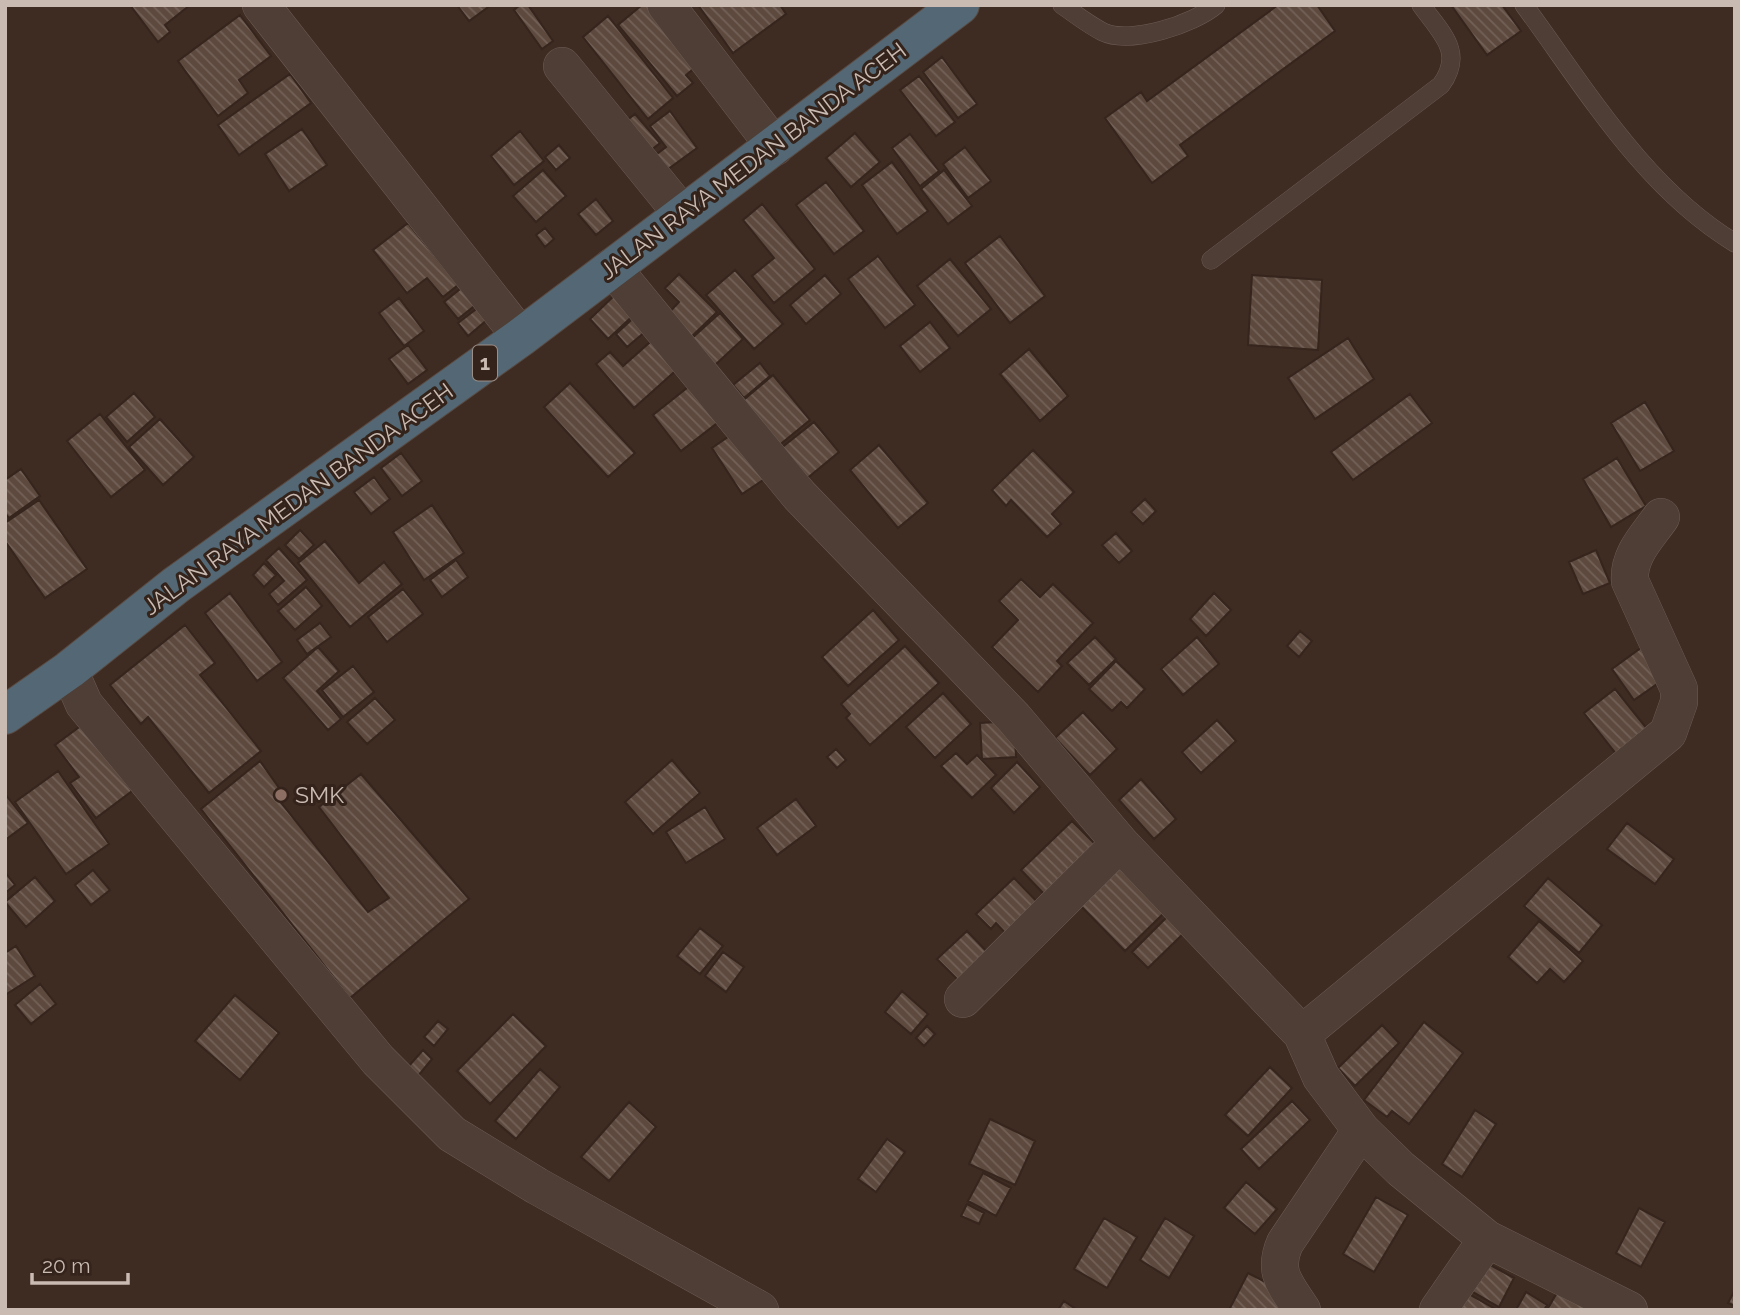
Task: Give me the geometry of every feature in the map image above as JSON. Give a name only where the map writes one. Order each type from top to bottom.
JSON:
[{"type":"highway","name":"JALAN RAYA MEDAN BANDA ACEH","points":[[5,715],[69,670],[176,585],[521,337],[960,5]]},
{"type":"street","points":[[261,5],[521,337]]},
{"type":"street","points":[[666,5],[775,146]]},
{"type":"street","points":[[562,66],[683,215]]},
{"type":"street","points":[[612,267],[799,495],[1014,718],[1120,844],[1302,1034],[1321,1077],[1361,1130],[1401,1169],[1487,1239],[1629,1310]]},
{"type":"street","points":[[1302,1034],[1668,733],[1679,702],[1679,689],[1630,581],[1629,568],[1634,555],[1661,517]]},
{"type":"street","points":[[69,670],[84,704],[146,780],[378,1060],[452,1134],[537,1186],[760,1310]]},
{"type":"street","points":[[963,999],[1120,844]]},
{"type":"street","points":[[1302,1310],[1278,1267],[1280,1254],[1361,1130]]},
{"type":"street","points":[[1438,1310],[1487,1239]]},
{"type":"lane","points":[[1062,5],[1105,33],[1134,36],[1171,28],[1216,5]]},
{"type":"lane","points":[[1211,260],[1441,85],[1450,72],[1452,53],[1421,5]]},
{"type":"lane","points":[[1524,5],[1640,161],[1683,205],[1715,231],[1735,243]]},
{"type":"building","points":[[130,5],[190,5],[165,25],[170,32],[158,42]]},
{"type":"building","points":[[457,5],[491,5],[469,21]]},
{"type":"building","points":[[520,5],[528,5],[553,41],[542,49],[514,10]]},
{"type":"building","points":[[642,5],[649,5],[699,64],[686,75],[693,83],[677,96],[618,25]]},
{"type":"building","points":[[698,5],[780,5],[786,14],[733,53]]},
{"type":"building","points":[[1278,5],[1317,5],[1335,31],[1180,145],[1188,156],[1152,183],[1105,118],[1141,92],[1147,101]]},
{"type":"building","points":[[1451,5],[1502,5],[1521,31],[1487,55]]},
{"type":"building","points":[[240,15],[271,56],[239,80],[248,93],[218,116],[178,61]]},
{"type":"building","points":[[608,16],[673,98],[648,119],[583,37]]},
{"type":"building","points":[[942,57],[977,104],[958,118],[923,72]]},
{"type":"building","points":[[290,74],[311,103],[239,155],[218,125]]},
{"type":"building","points":[[919,76],[955,122],[936,136],[900,90]]},
{"type":"building","points":[[670,111],[697,148],[664,172],[653,157],[666,147],[650,126]]},
{"type":"building","points":[[635,114],[660,143],[646,154],[621,125]]},
{"type":"building","points":[[302,129],[327,165],[289,191],[265,154]]},
{"type":"building","points":[[520,131],[544,161],[514,185],[491,156]]},
{"type":"building","points":[[855,133],[880,162],[851,187],[826,158]]},
{"type":"building","points":[[910,134],[939,171],[920,186],[892,148]]},
{"type":"building","points":[[559,145],[570,158],[556,170],[545,157]]},
{"type":"building","points":[[965,147],[991,181],[968,198],[943,164]]},
{"type":"building","points":[[892,162],[928,211],[897,234],[862,185]]},
{"type":"building","points":[[543,170],[566,196],[536,222],[513,196]]},
{"type":"building","points":[[944,170],[972,206],[948,224],[921,189]]},
{"type":"building","points":[[826,182],[864,231],[834,254],[796,205]]},
{"type":"building","points":[[596,199],[613,221],[596,235],[578,214]]},
{"type":"building","points":[[762,204],[815,269],[774,303],[752,276],[774,258],[743,220]]},
{"type":"building","points":[[408,223],[458,285],[443,297],[427,278],[407,293],[373,250]]},
{"type":"building","points":[[545,228],[554,239],[545,247],[536,235]]},
{"type":"building","points":[[1000,236],[1045,296],[1010,323],[965,263]]},
{"type":"building","points":[[878,256],[915,305],[885,328],[848,279]]},
{"type":"building","points":[[950,259],[991,309],[958,336],[917,286]]},
{"type":"building","points":[[735,270],[783,324],[754,349],[706,295]]},
{"type":"building","points":[[679,274],[717,312],[686,342],[663,319],[679,302],[665,288]]},
{"type":"building","points":[[825,275],[841,294],[806,324],[790,305]]},
{"type":"building","points":[[1252,275],[1322,280],[1318,350],[1248,345]]},
{"type":"building","points":[[464,286],[478,303],[458,319],[444,302]]},
{"type":"building","points":[[620,290],[639,310],[608,339],[590,319]]},
{"type":"building","points":[[399,298],[424,331],[404,346],[379,313]]},
{"type":"building","points":[[479,307],[488,319],[468,336],[458,323]]},
{"type":"building","points":[[640,312],[652,326],[627,347],[616,334]]},
{"type":"building","points":[[720,313],[743,339],[715,365],[691,339]]},
{"type":"building","points":[[930,322],[950,348],[920,372],[900,346]]},
{"type":"building","points":[[657,336],[682,365],[634,408],[596,364],[610,352],[623,366]]},
{"type":"building","points":[[1348,338],[1374,379],[1315,419],[1288,378]]},
{"type":"building","points":[[408,345],[427,370],[408,384],[389,359]]},
{"type":"building","points":[[1029,349],[1068,396],[1040,421],[1000,374]]},
{"type":"building","points":[[760,363],[770,376],[744,398],[733,385]]},
{"type":"building","points":[[773,375],[810,420],[777,447],[740,403]]},
{"type":"building","points":[[570,383],[635,453],[608,477],[544,407]]},
{"type":"building","points":[[692,384],[721,420],[681,451],[653,415]]},
{"type":"building","points":[[134,393],[155,417],[127,442],[106,417]]},
{"type":"building","points":[[1410,394],[1432,423],[1353,480],[1331,452]]},
{"type":"building","points":[[1645,402],[1674,451],[1640,471],[1611,423]]},
{"type":"building","points":[[100,414],[145,470],[111,497],[67,441]]},
{"type":"building","points":[[160,419],[194,457],[163,485],[129,447]]},
{"type":"building","points":[[814,422],[839,452],[805,480],[780,449]]},
{"type":"building","points":[[741,428],[772,474],[742,494],[712,448]]},
{"type":"building","points":[[879,445],[928,503],[898,528],[850,470]]},
{"type":"building","points":[[1033,450],[1074,492],[1052,514],[1061,524],[1047,537],[1011,500],[1006,506],[992,490]]},
{"type":"building","points":[[401,453],[422,481],[402,496],[381,468]]},
{"type":"building","points":[[1617,458],[1646,506],[1611,527],[1583,479]]},
{"type":"building","points":[[21,469],[40,496],[9,518],[5,513],[5,480]]},
{"type":"building","points":[[374,477],[390,499],[371,514],[354,492]]},
{"type":"building","points":[[1145,499],[1156,511],[1143,524],[1131,512]]},
{"type":"building","points":[[39,500],[87,569],[45,598],[5,541],[5,523]]},
{"type":"building","points":[[432,505],[464,553],[424,580],[393,532]]},
{"type":"building","points":[[300,530],[314,545],[299,559],[285,545]]},
{"type":"building","points":[[1116,533],[1132,551],[1119,563],[1102,545]]},
{"type":"building","points":[[325,541],[359,583],[384,562],[402,584],[350,627],[298,563]]},
{"type":"building","points":[[279,548],[307,580],[278,605],[269,594],[284,581],[266,560]]},
{"type":"building","points":[[1596,550],[1610,583],[1583,594],[1569,562]]},
{"type":"building","points":[[456,560],[468,577],[442,597],[430,580]]},
{"type":"building","points":[[264,563],[276,575],[264,587],[253,575]]},
{"type":"building","points":[[1021,579],[1040,597],[1053,584],[1093,623],[1057,661],[1062,666],[1038,692],[992,647],[1018,620],[999,601]]},
{"type":"building","points":[[306,587],[322,606],[295,630],[278,611]]},
{"type":"building","points":[[403,589],[423,614],[387,642],[368,617]]},
{"type":"building","points":[[230,593],[282,662],[257,681],[205,613]]},
{"type":"building","points":[[1214,593],[1231,610],[1206,636],[1190,619]]},
{"type":"building","points":[[873,610],[899,640],[848,686],[822,657]]},
{"type":"building","points":[[320,623],[331,637],[307,654],[297,640]]},
{"type":"building","points":[[185,625],[215,663],[200,675],[261,751],[209,793],[148,717],[141,724],[110,685]]},
{"type":"building","points":[[1300,631],[1312,641],[1299,657],[1287,646]]},
{"type":"building","points":[[1095,637],[1116,659],[1089,685],[1067,663]]},
{"type":"building","points":[[1197,637],[1219,664],[1183,695],[1161,669]]},
{"type":"building","points":[[1645,645],[1667,677],[1634,700],[1612,669]]},
{"type":"building","points":[[905,646],[939,683],[870,745],[846,718],[850,714],[841,704]]},
{"type":"building","points":[[318,647],[339,671],[317,691],[341,719],[328,730],[283,678]]},
{"type":"building","points":[[1116,661],[1145,689],[1127,708],[1121,702],[1112,711],[1089,689]]},
{"type":"building","points":[[353,666],[374,692],[343,717],[322,690]]},
{"type":"building","points":[[1615,689],[1652,735],[1621,760],[1584,713]]},
{"type":"building","points":[[943,693],[971,724],[935,758],[906,727]]},
{"type":"building","points":[[375,698],[395,720],[367,744],[347,722]]},
{"type":"building","points":[[1083,712],[1117,749],[1090,775],[1055,738]]},
{"type":"building","points":[[1217,720],[1236,741],[1201,773],[1182,752]]},
{"type":"building","points":[[1014,721],[1016,757],[982,759],[980,723]]},
{"type":"building","points":[[82,725],[132,791],[96,818],[70,783],[79,777],[55,745]]},
{"type":"building","points":[[836,749],[846,760],[837,768],[827,757]]},
{"type":"building","points":[[956,753],[967,764],[977,755],[996,775],[972,798],[941,766]]},
{"type":"building","points":[[672,760],[700,793],[653,834],[625,802]]},
{"type":"building","points":[[260,761],[284,795],[279,800],[368,912],[389,898],[319,807],[361,774],[469,899],[350,998],[201,809]]},
{"type":"building","points":[[1017,762],[1040,787],[1014,813],[991,788]]},
{"type":"building","points":[[58,771],[109,844],[66,874],[15,802]]},
{"type":"building","points":[[1141,779],[1176,819],[1154,839],[1119,800]]},
{"type":"building","points":[[5,794],[28,823],[5,840]]},
{"type":"building","points":[[796,799],[816,826],[777,855],[757,828]]},
{"type":"building","points":[[705,807],[725,839],[686,863],[666,832]]},
{"type":"building","points":[[1072,821],[1095,844],[1045,895],[1021,870]]},
{"type":"building","points":[[1627,823],[1674,859],[1655,884],[1607,849]]},
{"type":"building","points":[[1117,860],[1166,911],[1125,951],[1076,901]]},
{"type":"building","points":[[93,870],[110,890],[91,905],[75,885]]},
{"type":"building","points":[[5,872],[15,885],[5,893]]},
{"type":"building","points":[[35,877],[55,901],[26,927],[5,902]]},
{"type":"building","points":[[1014,878],[1045,910],[1013,941],[996,923],[991,929],[976,914]]},
{"type":"building","points":[[1548,878],[1602,925],[1579,953],[1524,906]]},
{"type":"building","points":[[1171,913],[1187,930],[1148,968],[1132,952]]},
{"type":"building","points":[[1539,921],[1583,961],[1564,982],[1550,969],[1537,983],[1508,957]]},
{"type":"building","points":[[700,928],[723,946],[700,974],[677,956]]},
{"type":"building","points":[[967,931],[991,956],[962,984],[937,959]]},
{"type":"building","points":[[16,946],[35,976],[5,995],[5,953]]},
{"type":"building","points":[[723,952],[744,967],[726,992],[705,976]]},
{"type":"building","points":[[40,984],[56,1004],[31,1024],[15,1005]]},
{"type":"building","points":[[902,991],[928,1014],[911,1034],[885,1012]]},
{"type":"building","points":[[235,995],[279,1033],[240,1080],[195,1041]]},
{"type":"building","points":[[513,1014],[546,1046],[490,1104],[457,1071]]},
{"type":"building","points":[[438,1021],[448,1029],[434,1046],[424,1037]]},
{"type":"building","points":[[1424,1022],[1463,1053],[1409,1124],[1392,1111],[1387,1117],[1364,1100]]},
{"type":"building","points":[[1382,1025],[1399,1043],[1355,1086],[1338,1068]]},
{"type":"building","points":[[927,1026],[935,1034],[924,1046],[916,1038]]},
{"type":"building","points":[[423,1050],[432,1059],[418,1076],[408,1067]]},
{"type":"building","points":[[1270,1067],[1292,1088],[1248,1136],[1225,1115]]},
{"type":"building","points":[[540,1069],[560,1087],[516,1139],[495,1121]]},
{"type":"building","points":[[1292,1101],[1310,1120],[1259,1169],[1241,1149]]},
{"type":"building","points":[[629,1102],[656,1127],[609,1181],[581,1157]]},
{"type":"building","points":[[1475,1110],[1496,1124],[1462,1177],[1442,1164]]},
{"type":"building","points":[[990,1119],[1035,1141],[1015,1185],[969,1164]]},
{"type":"building","points":[[887,1139],[905,1152],[876,1192],[858,1179]]},
{"type":"building","points":[[983,1173],[1011,1188],[996,1216],[968,1201]]},
{"type":"building","points":[[1246,1182],[1277,1209],[1255,1234],[1224,1208]]},
{"type":"building","points":[[1376,1197],[1408,1215],[1374,1272],[1343,1254]]},
{"type":"building","points":[[967,1204],[984,1213],[979,1224],[961,1216]]},
{"type":"building","points":[[1639,1208],[1665,1222],[1641,1267],[1616,1253]]},
{"type":"building","points":[[1104,1218],[1137,1237],[1107,1288],[1074,1269]]},
{"type":"building","points":[[1165,1218],[1194,1236],[1169,1278],[1140,1260]]},
{"type":"building","points":[[1483,1261],[1514,1278],[1499,1307],[1468,1289]]},
{"type":"building","points":[[1248,1273],[1287,1293],[1278,1310],[1229,1310]]},
{"type":"building","points":[[1735,1290],[1735,1306],[1728,1303]]},
{"type":"building","points":[[1558,1291],[1585,1307],[1584,1310],[1547,1310]]},
{"type":"building","points":[[1465,1292],[1497,1310],[1459,1310]]},
{"type":"building","points":[[1526,1292],[1547,1305],[1544,1310],[1516,1310]]},
{"type":"building","points":[[1064,1301],[1077,1310],[1058,1310]]},
{"type":"place","name":"SMK","points":[[281,795]]}]
